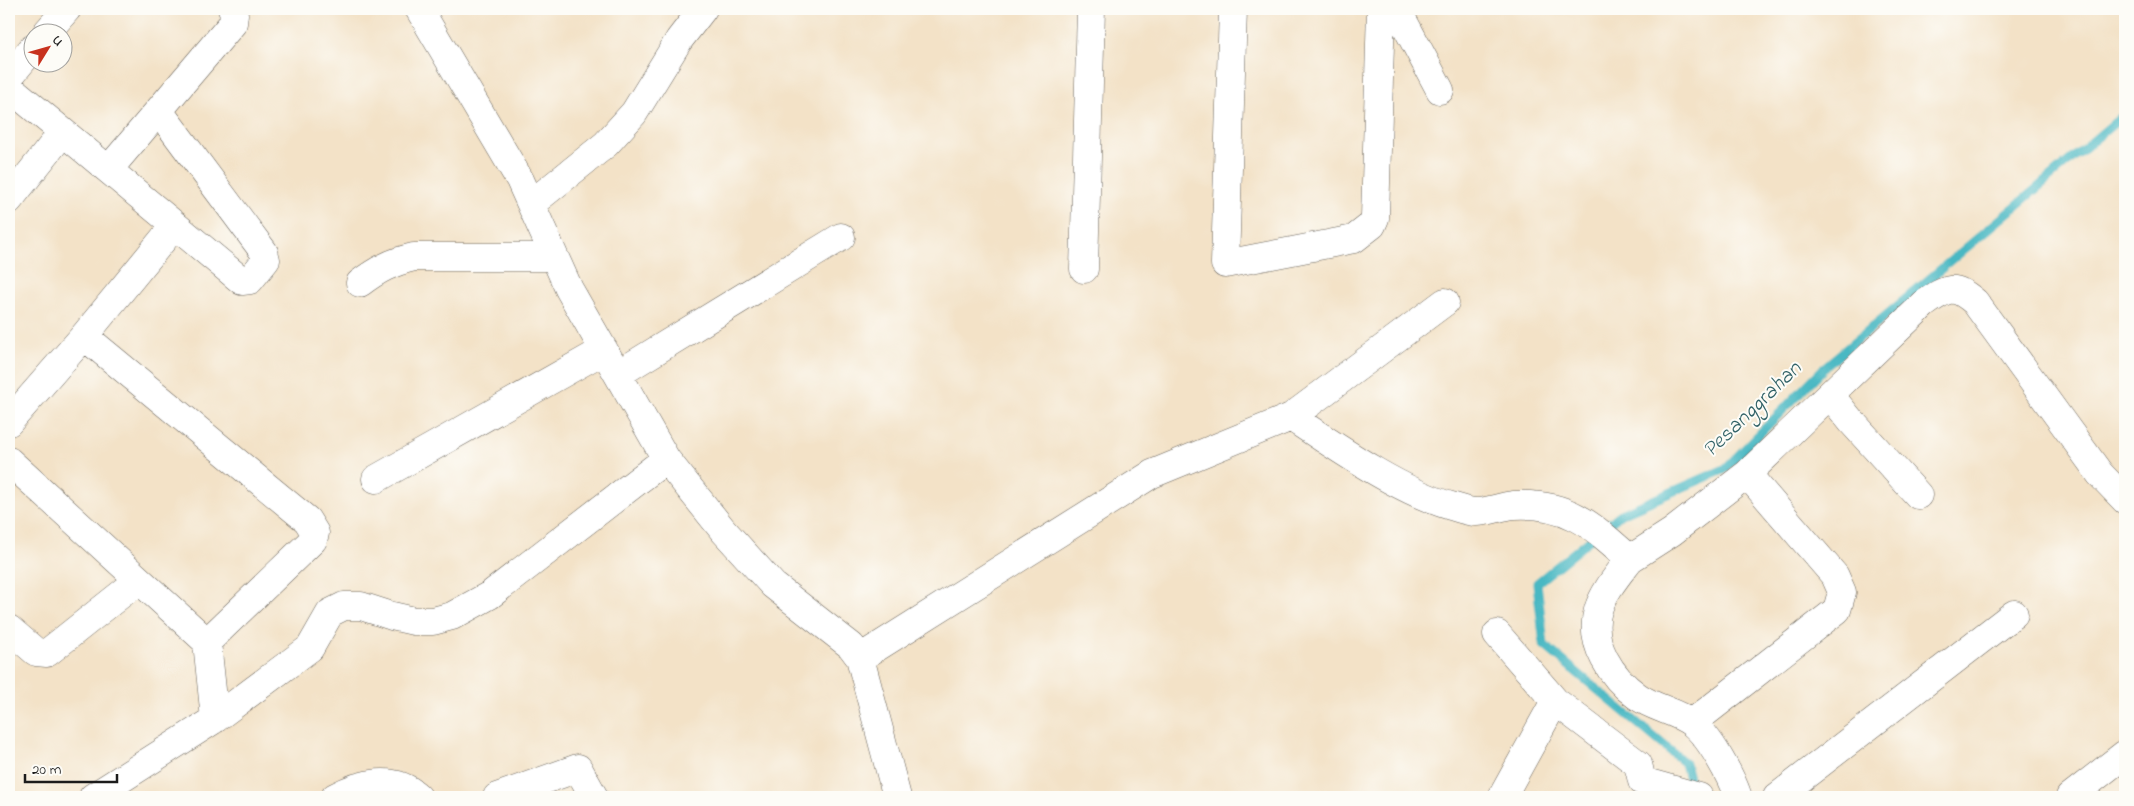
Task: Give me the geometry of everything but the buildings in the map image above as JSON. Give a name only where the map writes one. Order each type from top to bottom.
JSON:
[{"type":"street","points":[[56,22],[67,9]]},
{"type":"street","points":[[109,169],[233,23],[234,14],[232,9]]},
{"type":"street","points":[[419,9],[496,138],[531,204],[554,257],[666,460],[745,556],[773,585],[851,646],[860,658],[897,797]]},
{"type":"street","points":[[531,204],[606,144],[634,113],[679,40],[703,9]]},
{"type":"street","points":[[1084,269],[1091,9]]},
{"type":"street","points":[[1233,9],[1225,264],[1354,239],[1372,225],[1375,218],[1381,9]]},
{"type":"street","points":[[1397,9],[1440,90]]},
{"type":"street","points":[[9,77],[22,62]]},
{"type":"street","points":[[9,87],[242,281],[250,280],[266,260],[264,252],[159,111]]},
{"type":"street","points":[[9,200],[63,132]]},
{"type":"street","points":[[9,422],[84,336],[176,225]]},
{"type":"street","points":[[618,374],[842,237]]},
{"type":"street","points":[[360,283],[376,271],[395,261],[414,257],[554,257]]},
{"type":"street","points":[[1620,550],[1672,532],[1748,474],[1924,304],[1942,292],[1952,289],[1962,291],[1975,302],[2100,474],[2125,500]]},
{"type":"street","points":[[860,658],[1152,474],[1292,417],[1445,302]]},
{"type":"street","points":[[84,336],[312,526],[313,540],[207,642]]},
{"type":"street","points":[[376,478],[604,350]]},
{"type":"street","points":[[1830,395],[1850,421],[1918,495]]},
{"type":"street","points":[[1292,417],[1375,470],[1449,506],[1476,512],[1513,505],[1545,506],[1575,514],[1620,550]]},
{"type":"street","points":[[93,797],[215,719],[310,648],[330,613],[344,606],[361,606],[414,621],[433,621],[452,616],[490,595],[666,460]]},
{"type":"street","points":[[9,461],[207,642],[215,719]]},
{"type":"street","points":[[1692,723],[1837,610],[1842,592],[1835,576],[1748,474]]},
{"type":"street","points":[[1620,550],[1610,584],[1597,612],[1597,634],[1601,655],[1618,678],[1637,696],[1692,723],[1709,744],[1734,785],[1738,797]]},
{"type":"street","points":[[9,630],[36,652],[47,653],[139,580]]},
{"type":"street","points":[[1777,797],[2014,614]]},
{"type":"street","points":[[1497,634],[1555,701],[1638,764],[1636,789],[1699,797]]},
{"type":"street","points":[[1502,797],[1555,701]]},
{"type":"street","points":[[2070,797],[2125,754]]},
{"type":"street","points":[[498,797],[578,768],[594,797]]},
{"type":"street","points":[[335,797],[354,786],[371,783],[389,783],[411,790],[418,797]]},
{"type":"waterway","name":"Pesanggrahan","points":[[1692,790],[1685,763],[1544,645],[1537,583],[1621,514],[1725,469],[1826,366],[2125,114]]}]
